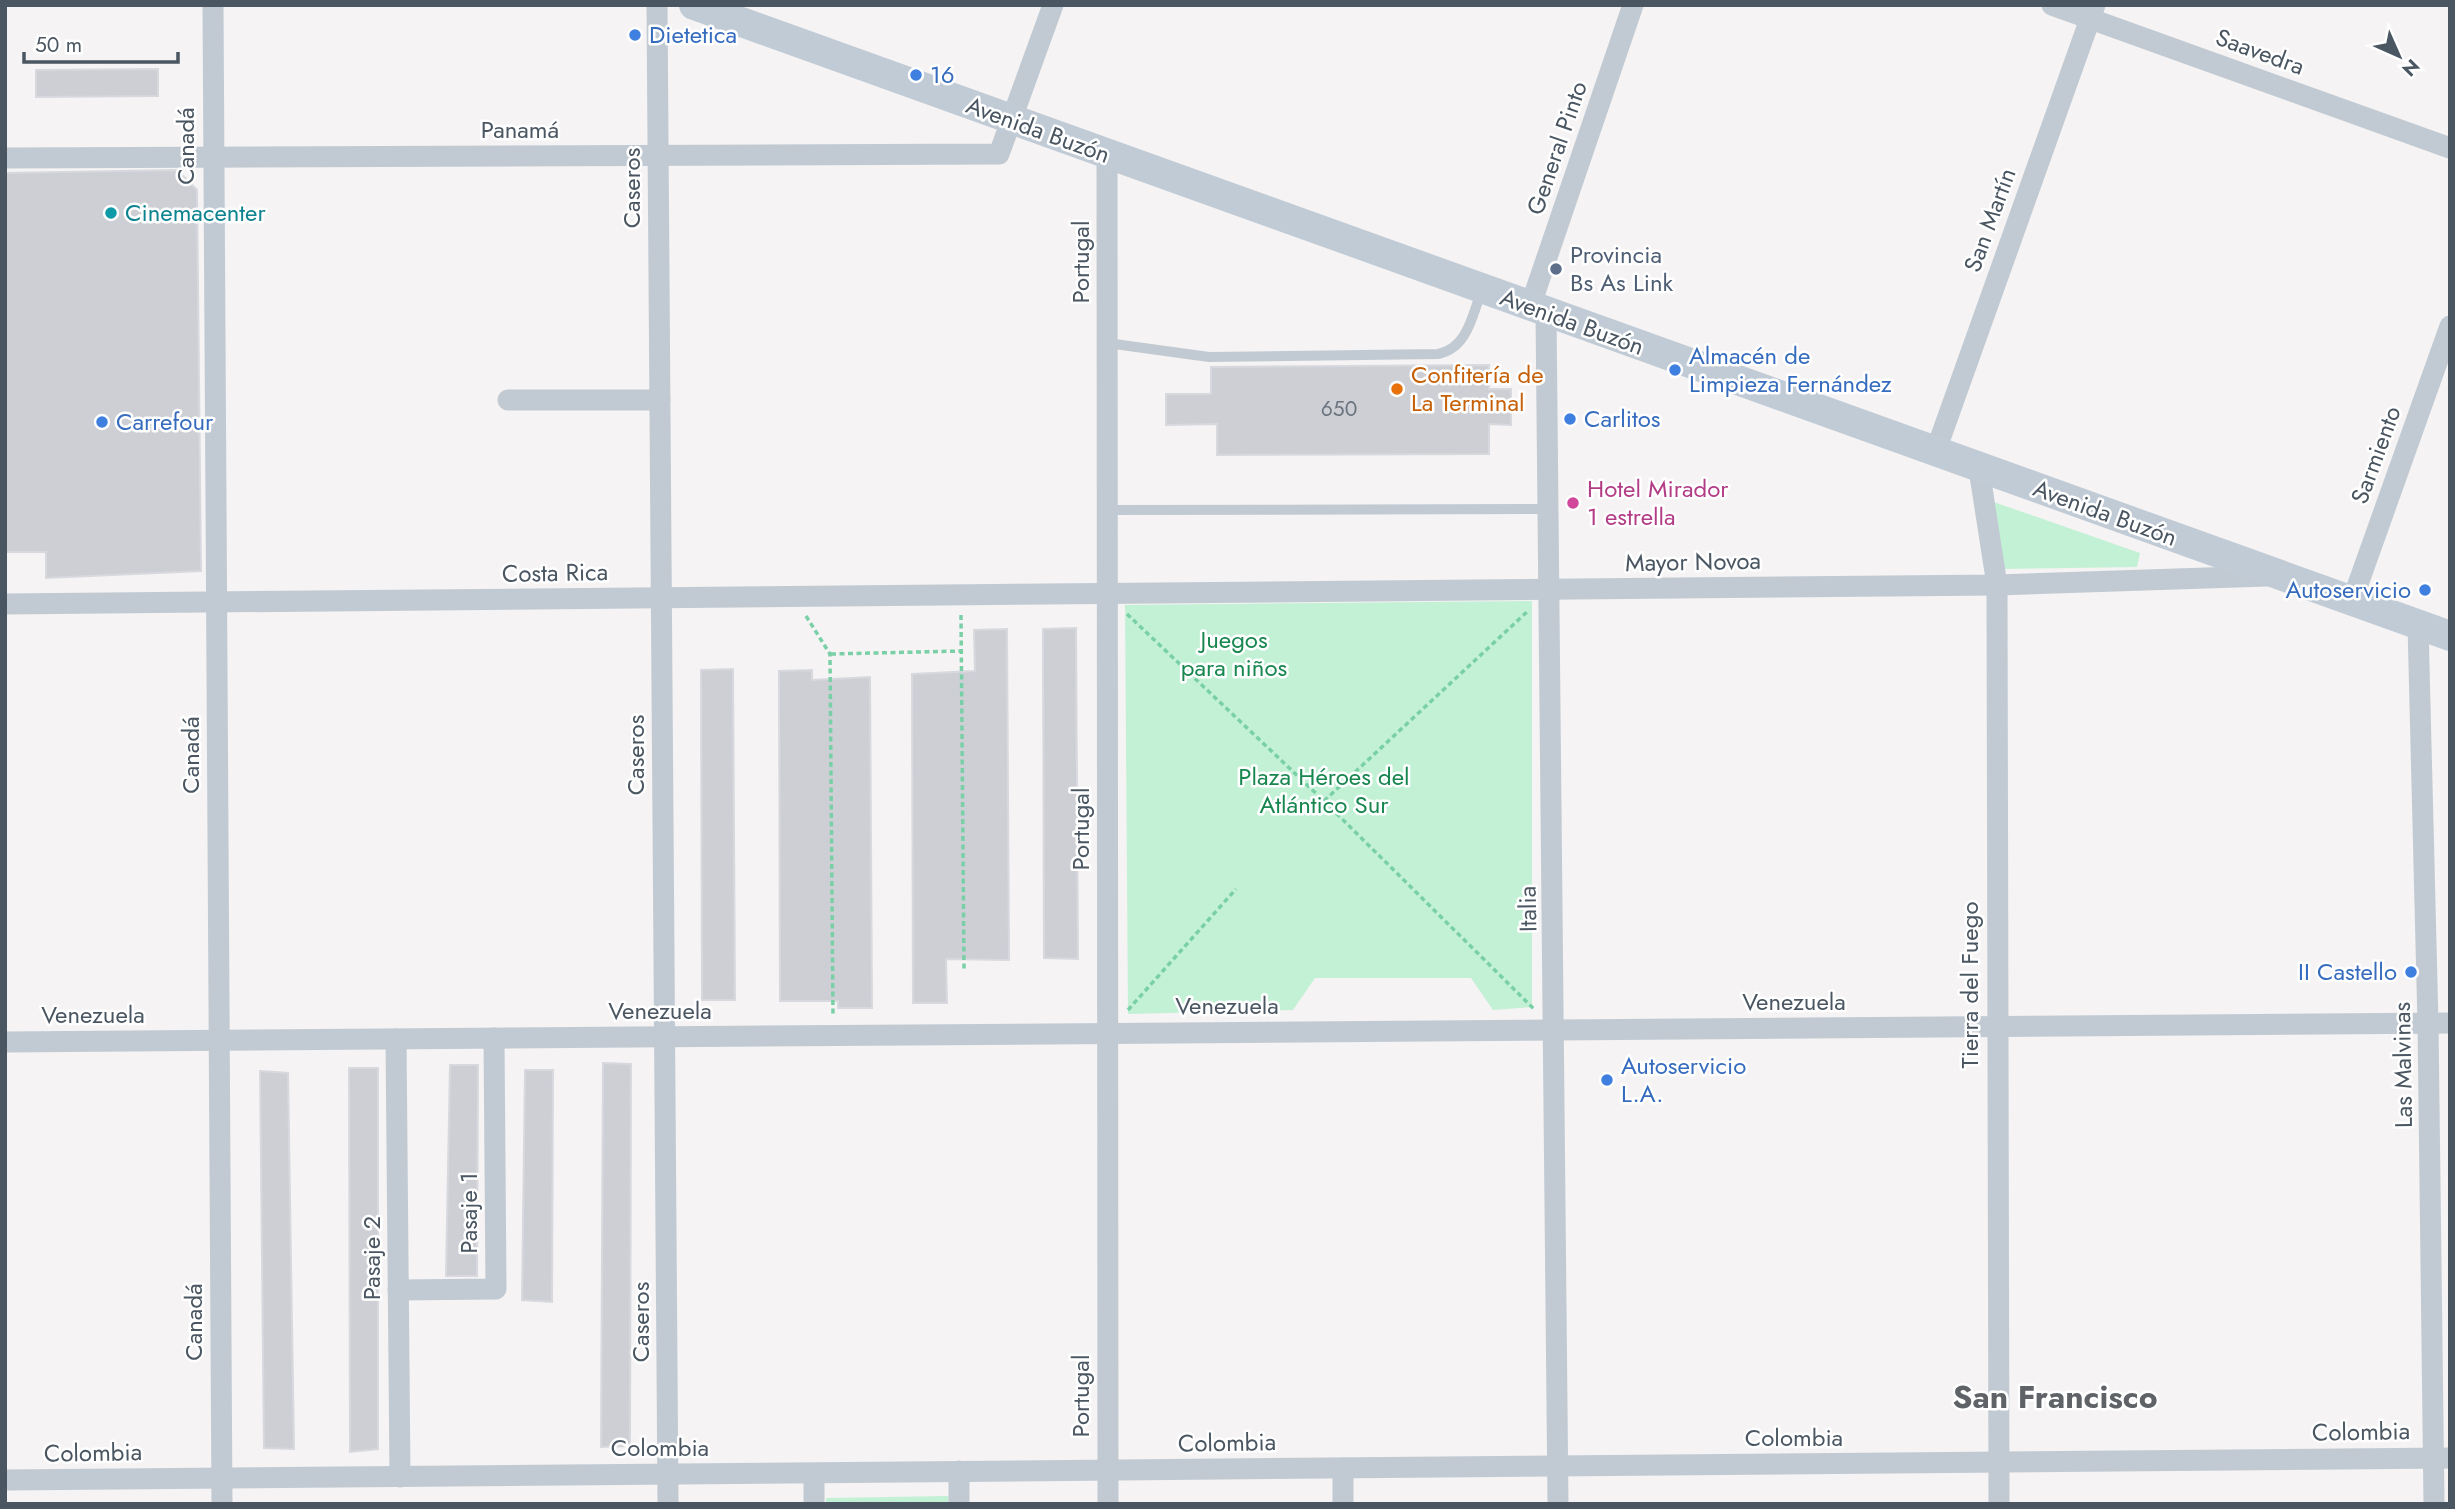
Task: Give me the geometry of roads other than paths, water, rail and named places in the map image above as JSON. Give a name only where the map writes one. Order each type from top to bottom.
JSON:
[{"type":"main road","name":"Avenida Buzón","points":[[694,5],[2450,636]]},
{"type":"street","name":"Canadá","points":[[213,5],[222,1504]]},
{"type":"street","name":"Caseros","points":[[657,5],[668,1504]]},
{"type":"street","points":[[1011,120],[1053,5]]},
{"type":"street","name":"General Pinto","points":[[1538,310],[1633,5]]},
{"type":"street","name":"Saavedra","points":[[2052,5],[2092,12],[2450,148]]},
{"type":"street","name":"San Martín","points":[[1935,453],[2092,12]]},
{"type":"street","name":"Panamá","points":[[5,158],[999,154],[1011,120]]},
{"type":"street","name":"Portugal","points":[[1107,155],[1108,1504]]},
{"type":"street","name":"Italia","points":[[1538,310],[1549,509],[1558,1504]]},
{"type":"street","name":"Sarmiento","points":[[2352,601],[2450,326]]},
{"type":"street","points":[[508,400],[660,400]]},
{"type":"street","name":"Tierra del Fuego","points":[[1979,468],[1997,585],[1998,1504]]},
{"type":"street","name":"Mayor Novoa","points":[[1106,594],[1997,585],[2280,575]]},
{"type":"street","name":"Costa Rica","points":[[5,604],[1106,594]]},
{"type":"street","name":"Las Malvinas","points":[[2418,625],[2439,1023],[2442,1458],[2434,1504]]},
{"type":"street","name":"Venezuela","points":[[5,1042],[2439,1023]]},
{"type":"street","name":"Pasaje 1","points":[[398,1290],[496,1289],[494,1038]]},
{"type":"street","name":"Pasaje 2","points":[[396,1039],[400,1477]]},
{"type":"street","name":"Colombia","points":[[5,1480],[814,1475],[959,1471],[2442,1458]]},
{"type":"street","points":[[1343,1468],[1343,1504]]},
{"type":"street","points":[[959,1471],[959,1504]]},
{"type":"street","points":[[814,1475],[814,1504]]},
{"type":"lane","points":[[1107,343],[1209,357],[1438,354],[1450,352],[1462,341],[1482,290]]},
{"type":"lane","points":[[1106,510],[1549,509]]},
{"type":"place","name":"Dietetica","points":[[635,35]]},
{"type":"place","name":"16","points":[[916,75]]},
{"type":"place","name":"Cinemacenter","points":[[111,213]]},
{"type":"place","name":"Provincia Bs As Link","points":[[1556,269]]},
{"type":"place","name":"Almacén de Limpieza Fernández","points":[[1675,370]]},
{"type":"place","name":"Confitería de La Terminal","points":[[1397,389]]},
{"type":"place","name":"Carlitos","points":[[1570,419]]},
{"type":"place","name":"Carrefour","points":[[102,422]]},
{"type":"place","name":"Hotel Mirador 1 estrella","points":[[1573,503]]},
{"type":"place","name":"Autoservicio","points":[[2425,590]]},
{"type":"place","name":"II Castello","points":[[2411,972]]},
{"type":"place","name":"Autoservicio L.A.","points":[[1607,1080]]},
{"type":"district","name":"San Francisco","points":[[2055,1397]]},
{"type":"park label","name":"Juegos para niños","points":[[1234,654]]},
{"type":"park label","name":"Plaza Héroes del Atlántico Sur","points":[[1324,791]]}]
